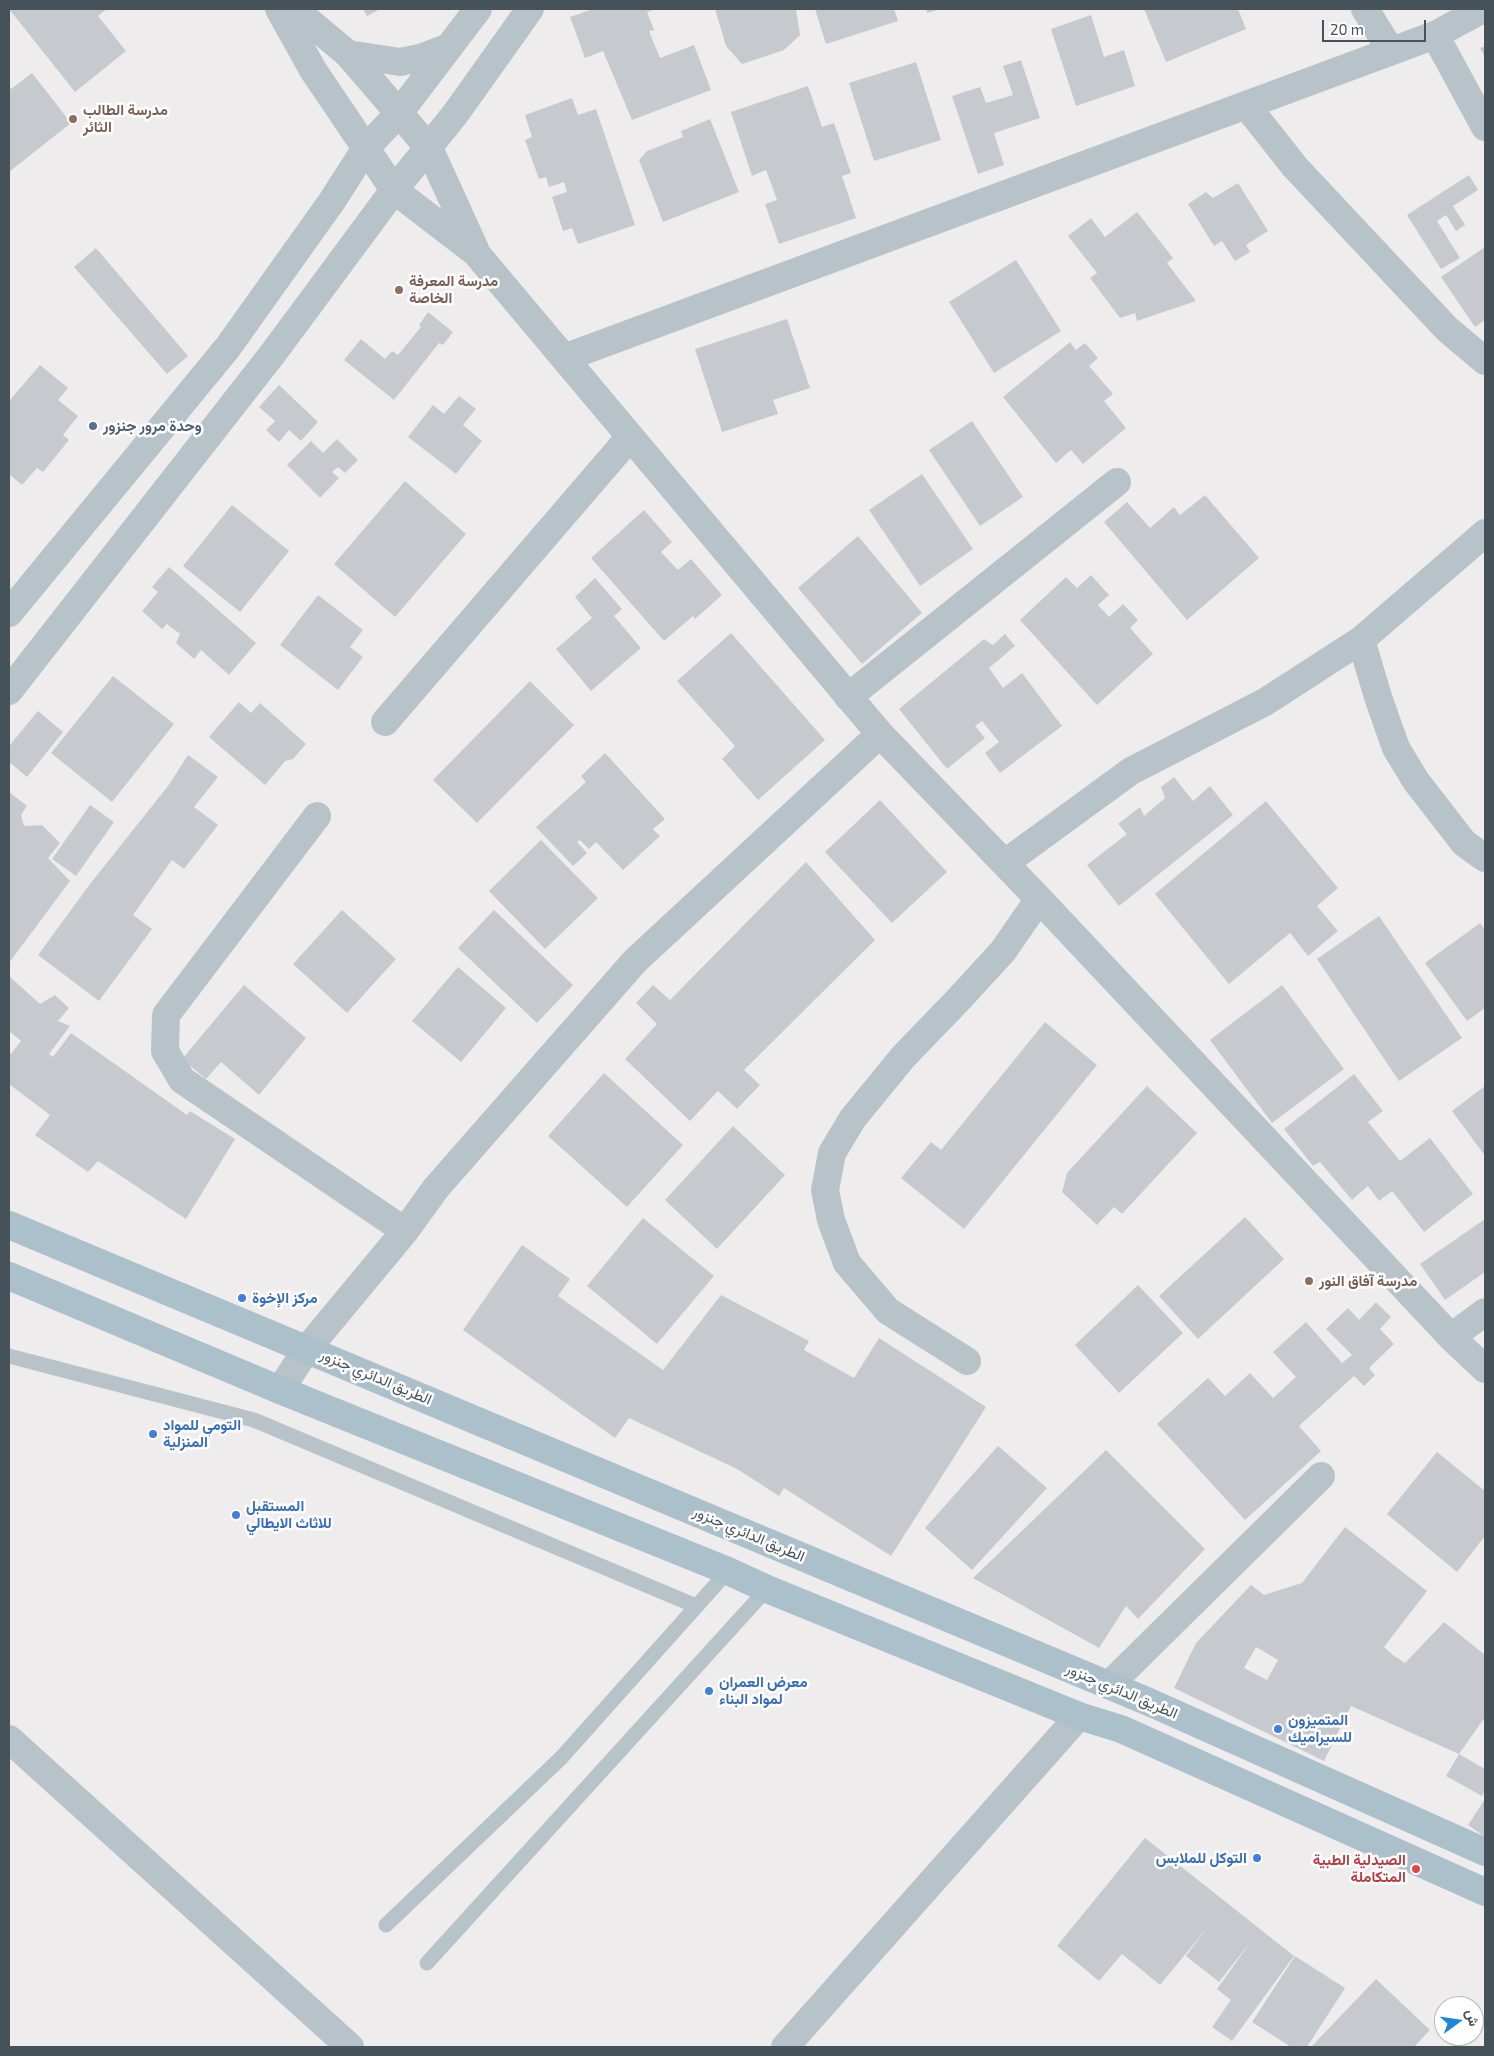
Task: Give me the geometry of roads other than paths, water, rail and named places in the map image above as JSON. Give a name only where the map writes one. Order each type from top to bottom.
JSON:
[{"type":"main road","name":"الطريق الدائري جنزور","points":[[9,1225],[1109,1685],[1485,1852]]},
{"type":"main road","points":[[9,1276],[280,1390],[728,1571],[767,1589],[1079,1716],[1120,1728],[1485,1892]]},
{"type":"street","points":[[279,9],[313,70],[394,190],[476,253],[880,734],[1005,863],[1451,1337],[1485,1369]]},
{"type":"street","points":[[294,9],[348,54],[429,148],[476,253]]},
{"type":"street","points":[[9,613],[228,347],[332,201],[366,148],[399,113],[478,9]]},
{"type":"street","points":[[9,691],[274,352],[394,190],[429,148],[530,9]]},
{"type":"street","points":[[1366,9],[1391,51]]},
{"type":"street","points":[[564,358],[1434,35],[1483,9]]},
{"type":"street","points":[[1434,35],[1485,127]]},
{"type":"street","points":[[348,54],[400,62],[420,58],[449,47]]},
{"type":"street","points":[[1246,105],[1302,174],[1447,329],[1485,362]]},
{"type":"street","points":[[385,722],[630,437]]},
{"type":"street","points":[[848,697],[1117,482]]},
{"type":"street","points":[[1005,863],[1131,771],[1265,702],[1361,640],[1485,533]]},
{"type":"street","points":[[1361,640],[1390,732],[1411,773],[1437,812],[1464,843],[1485,858]]},
{"type":"street","points":[[280,1390],[307,1349],[405,1231],[436,1188],[635,961],[880,734]]},
{"type":"street","points":[[317,816],[166,1015],[165,1051],[182,1080],[405,1231]]},
{"type":"street","points":[[967,1361],[888,1311],[848,1264],[831,1220],[825,1190],[832,1153],[853,1118],[903,1056],[960,999],[1003,951],[1039,899]]},
{"type":"street","points":[[1451,1337],[1485,1312]]},
{"type":"street","points":[[1109,1685],[1321,1476]]},
{"type":"street","points":[[785,2047],[1079,1716]]},
{"type":"street","points":[[9,1739],[350,2047]]},
{"type":"lane","points":[[9,1356],[254,1420],[696,1606]]},
{"type":"lane","points":[[386,1925],[561,1758],[728,1571]]},
{"type":"lane","points":[[427,1963],[767,1589]]},
{"type":"place","name":"مدرسة الطالب الثائر","points":[[73,119]]},
{"type":"place","name":"مدرسة المعرفة الخاصة","points":[[399,290]]},
{"type":"place","name":"وحدة مرور جنزور","points":[[93,426]]},
{"type":"place","name":"مدرسة آفاق النور","points":[[1309,1281]]},
{"type":"place","name":"مركز الإخوة","points":[[242,1298]]},
{"type":"place","name":"التومي للمواد المنزلية","points":[[153,1434]]},
{"type":"place","name":"المستقبل للاثاث الايطالي","points":[[236,1515]]},
{"type":"place","name":"معرض العمران لمواد البناء","points":[[709,1691]]},
{"type":"place","name":"المتميزون للسيراميك","points":[[1278,1729]]},
{"type":"place","name":"التوكل للملابس","points":[[1257,1858]]},
{"type":"place","name":"الصيدلية الطبية المتكاملة","points":[[1416,1869]]}]
